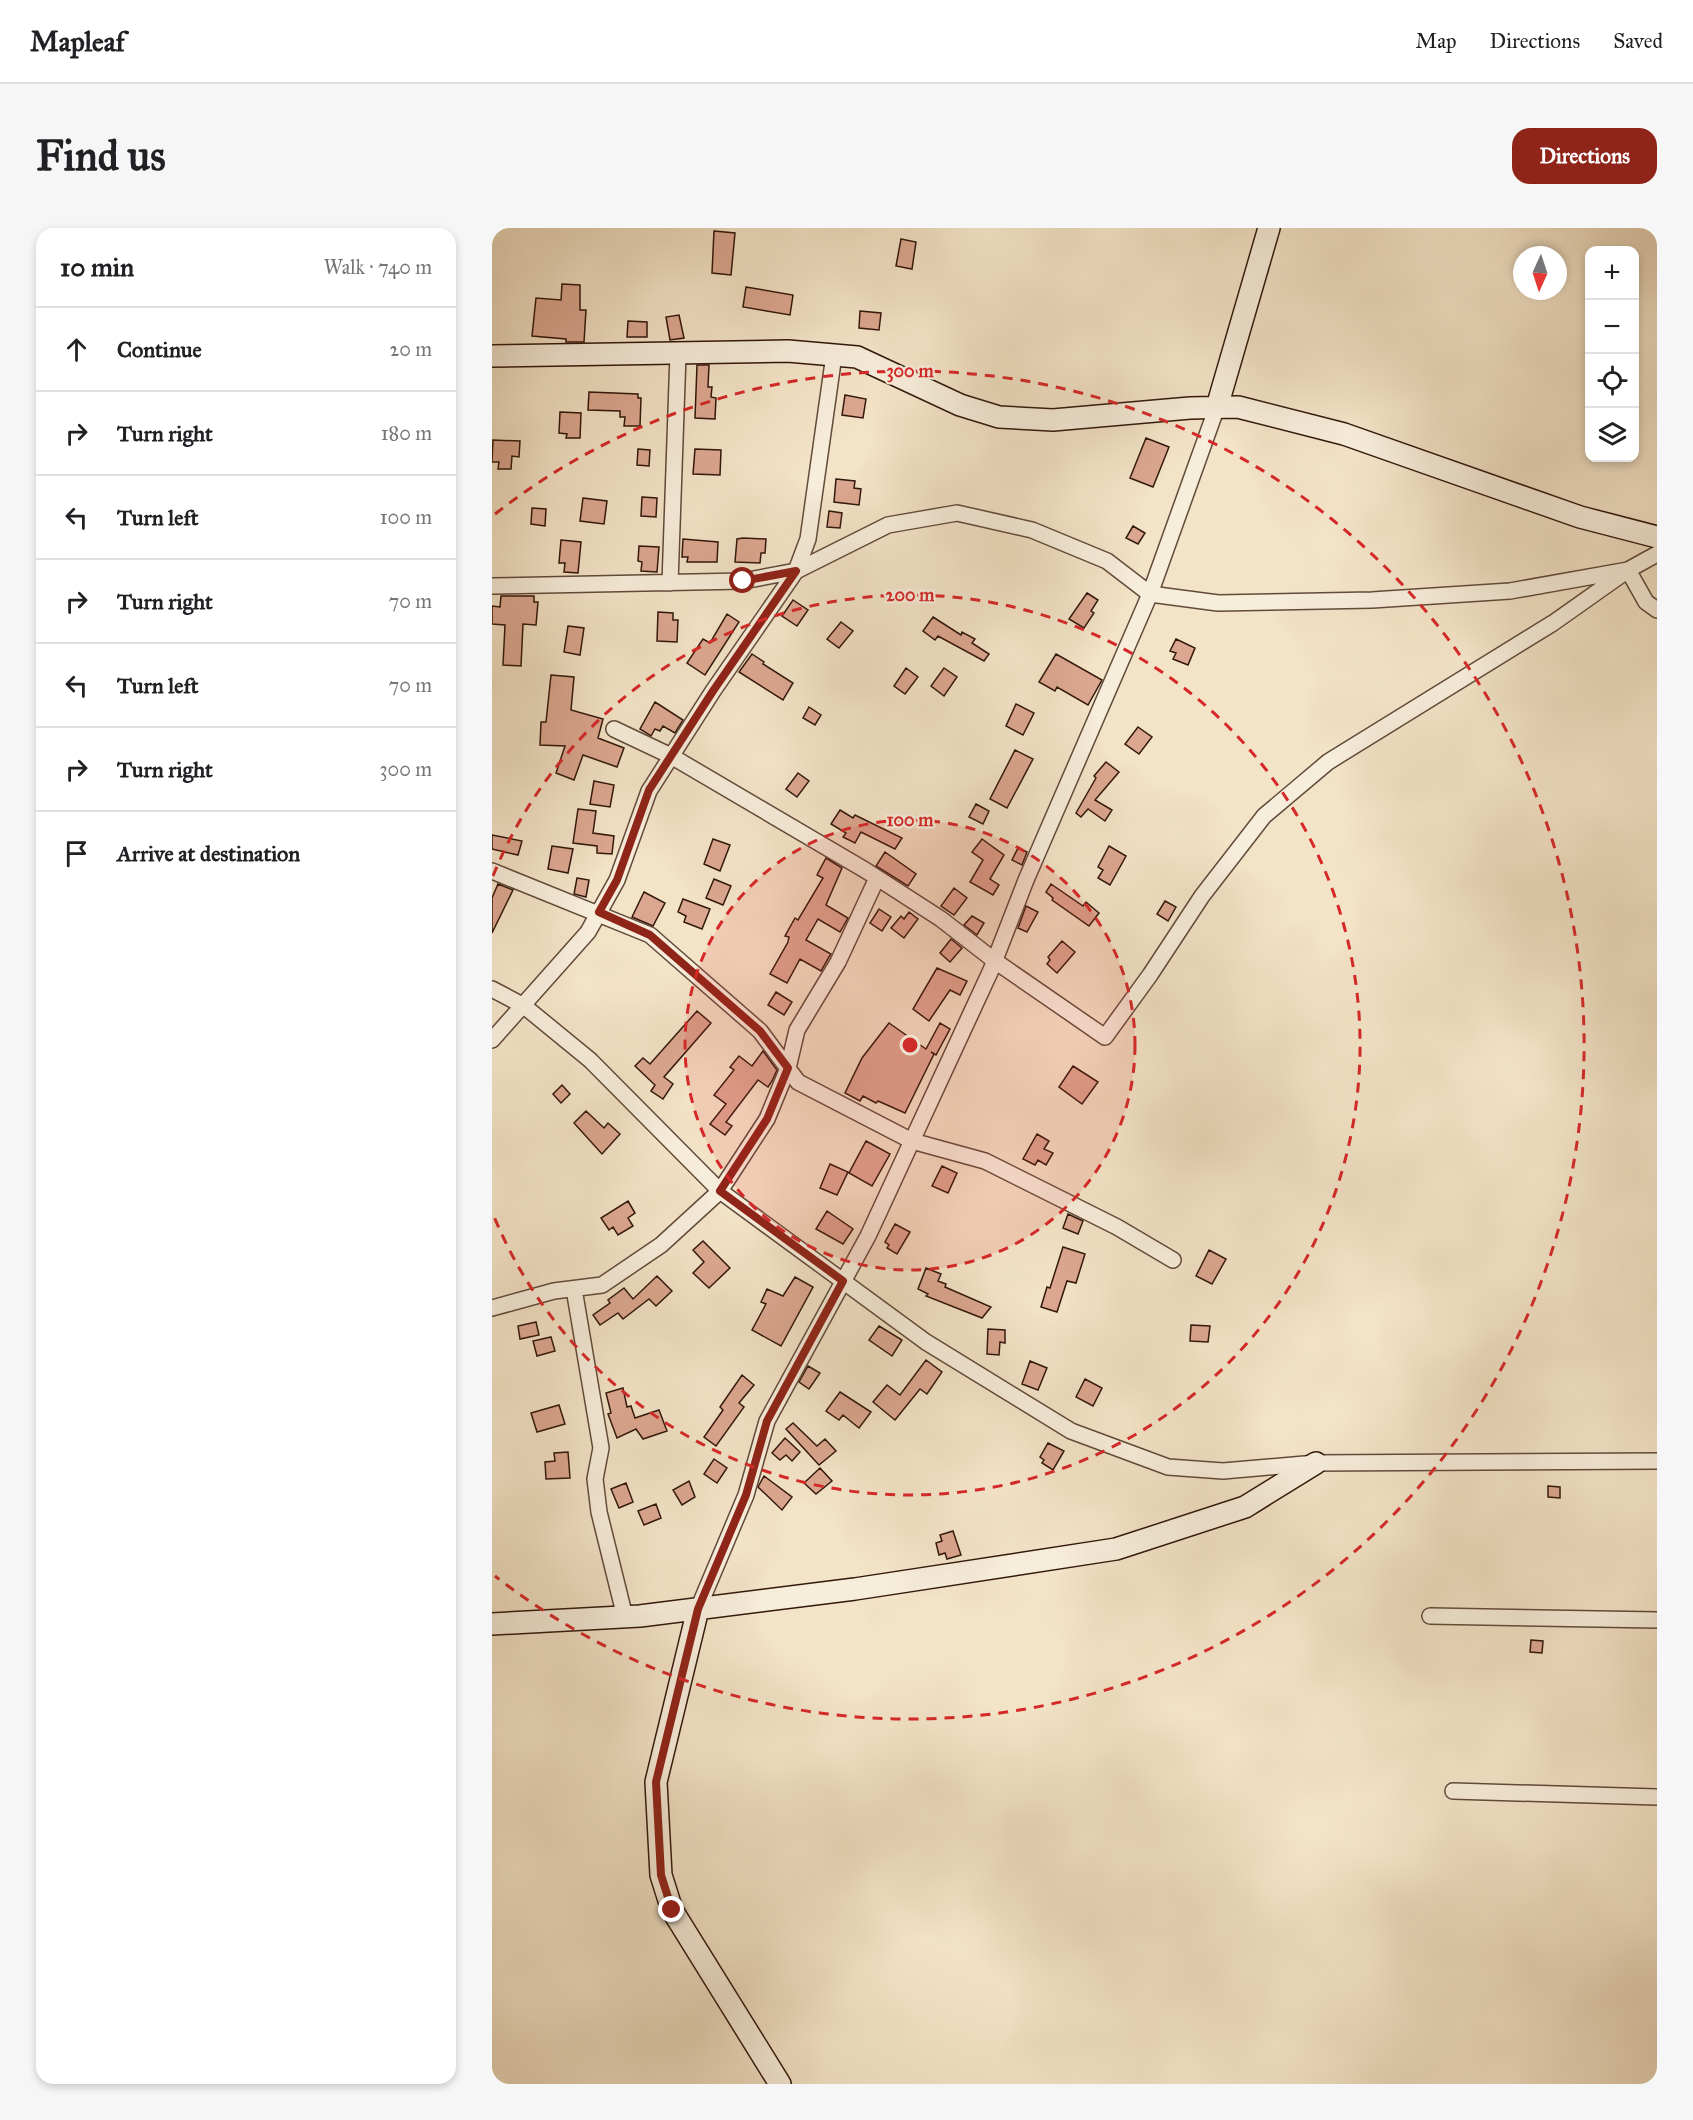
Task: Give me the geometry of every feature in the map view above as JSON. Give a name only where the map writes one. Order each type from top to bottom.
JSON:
[{"type":"street","points":[[780,2084],[672,1910],[661,1875],[656,1782],[698,1609],[746,1495],[767,1421],[868,1236],[912,1141],[995,961],[1026,880],[1150,594],[1217,407],[1269,228]]},
{"type":"street","points":[[492,356],[788,351],[857,357],[960,405],[999,417],[1053,420],[1239,407],[1344,434],[1580,517],[1657,537]]},
{"type":"street","points":[[670,583],[678,354]]},
{"type":"street","points":[[492,1040],[588,932],[617,880],[649,790],[796,571],[808,539],[834,355]]},
{"type":"street","points":[[492,586],[743,581],[796,571],[888,525],[957,513],[1032,530],[1107,561],[1150,594],[1218,603],[1372,600],[1510,591],[1628,570]]},
{"type":"street","points":[[614,729],[671,756],[877,878],[941,919],[995,961],[1105,1036],[1150,975],[1202,896],[1264,816],[1328,762],[1553,623],[1628,570],[1657,554]]},
{"type":"street","points":[[1628,570],[1646,602],[1657,610]]},
{"type":"street","points":[[492,871],[599,912],[650,935],[760,1031],[798,1082],[912,1141],[985,1161],[1117,1227],[1173,1260]]},
{"type":"street","points":[[492,1308],[554,1291],[603,1285],[661,1245],[720,1191],[767,1119],[788,1068],[797,1030],[838,962],[877,878]]},
{"type":"street","points":[[492,989],[524,1006],[590,1060],[720,1191],[926,1342],[1071,1431],[1168,1467],[1223,1471],[1316,1463],[1657,1461]]},
{"type":"street","points":[[574,1288],[601,1448],[595,1479],[599,1512],[625,1617]]},
{"type":"street","points":[[492,1624],[625,1617],[698,1609],[855,1589],[1116,1549],[1245,1508],[1316,1463]]},
{"type":"street","points":[[1430,1616],[1657,1620]]},
{"type":"street","points":[[1453,1791],[1657,1797]]},
{"type":"building","points":[[714,231],[735,233],[731,275],[712,273]]},
{"type":"building","points":[[901,239],[916,242],[912,269],[896,266]]},
{"type":"building","points":[[562,284],[580,285],[580,310],[586,310],[584,342],[566,342],[566,339],[532,336],[536,298],[561,300]]},
{"type":"building","points":[[746,287],[793,295],[790,315],[743,307]]},
{"type":"building","points":[[860,311],[881,313],[879,330],[859,328]]},
{"type":"building","points":[[679,315],[684,338],[670,340],[666,317]]},
{"type":"building","points":[[628,321],[647,322],[647,337],[627,337]]},
{"type":"building","points":[[697,365],[709,365],[708,387],[712,387],[711,397],[716,398],[715,419],[695,418]]},
{"type":"building","points":[[589,392],[638,394],[638,398],[641,398],[640,426],[624,426],[625,417],[620,417],[620,411],[588,410]]},
{"type":"building","points":[[845,395],[866,399],[863,418],[842,415]]},
{"type":"building","points":[[560,412],[581,413],[580,438],[566,438],[567,434],[559,433]]},
{"type":"building","points":[[1146,438],[1169,447],[1153,487],[1130,478]]},
{"type":"building","points":[[493,440],[520,441],[519,457],[512,456],[511,469],[498,469],[499,462],[492,462]]},
{"type":"building","points":[[638,449],[650,450],[649,466],[637,465]]},
{"type":"building","points":[[695,449],[721,450],[720,475],[693,474]]},
{"type":"building","points":[[836,479],[855,481],[854,488],[861,489],[859,505],[834,502]]},
{"type":"building","points":[[642,497],[657,498],[656,517],[641,516]]},
{"type":"building","points":[[583,498],[607,501],[604,524],[580,521]]},
{"type":"building","points":[[532,508],[546,509],[545,526],[531,524]]},
{"type":"building","points":[[829,511],[842,513],[840,528],[827,527]]},
{"type":"building","points":[[1133,526],[1145,533],[1138,544],[1126,538]]},
{"type":"building","points":[[683,539],[718,542],[717,562],[687,562],[688,557],[682,557]]},
{"type":"building","points":[[737,539],[766,539],[765,553],[761,553],[760,563],[735,562]]},
{"type":"building","points":[[561,540],[581,542],[578,573],[564,572],[565,563],[559,563]]},
{"type":"building","points":[[639,546],[659,547],[657,572],[641,571],[642,562],[638,561]]},
{"type":"building","points":[[1087,593],[1098,600],[1091,611],[1094,613],[1084,628],[1069,619]]},
{"type":"building","points":[[501,596],[534,596],[534,602],[538,602],[536,625],[523,624],[521,666],[503,665],[505,625],[492,624],[492,606],[500,607]]},
{"type":"building","points":[[793,600],[808,610],[797,626],[782,616]]},
{"type":"building","points":[[658,612],[673,613],[673,620],[678,620],[677,642],[657,641]]},
{"type":"building","points":[[727,614],[739,622],[705,675],[687,663],[703,639],[710,643]]},
{"type":"building","points":[[933,617],[961,635],[962,632],[975,639],[972,643],[989,654],[984,661],[938,636],[935,640],[923,631]]},
{"type":"building","points":[[841,622],[853,631],[839,648],[827,639]]},
{"type":"building","points":[[568,626],[584,628],[580,655],[564,652]]},
{"type":"building","points":[[1176,639],[1195,648],[1188,665],[1173,659],[1176,653],[1170,651]]},
{"type":"building","points":[[752,654],[764,662],[763,664],[793,683],[783,700],[739,672]]},
{"type":"building","points":[[1056,654],[1102,680],[1088,705],[1057,687],[1055,691],[1039,682]]},
{"type":"building","points":[[906,668],[918,677],[905,694],[894,686]]},
{"type":"building","points":[[944,668],[957,677],[944,696],[931,686]]},
{"type":"building","points":[[551,675],[574,677],[571,710],[603,719],[598,738],[624,748],[617,767],[583,755],[574,780],[556,773],[565,746],[540,745],[541,722],[546,722]]},
{"type":"building","points":[[655,702],[683,720],[675,733],[663,726],[660,731],[655,729],[651,736],[640,729]]},
{"type":"building","points":[[1016,704],[1034,713],[1023,735],[1006,726]]},
{"type":"building","points":[[809,707],[821,715],[815,725],[803,718]]},
{"type":"building","points":[[1138,727],[1152,737],[1139,754],[1125,744]]},
{"type":"building","points":[[1015,750],[1033,759],[1007,808],[990,799]]},
{"type":"building","points":[[1106,762],[1119,772],[1095,800],[1112,810],[1105,821],[1088,809],[1081,817],[1076,813],[1096,778],[1094,776]]},
{"type":"building","points":[[798,773],[809,781],[797,797],[786,789]]},
{"type":"building","points":[[594,781],[614,785],[610,807],[590,804]]},
{"type":"building","points":[[976,804],[989,811],[983,824],[969,817]]},
{"type":"building","points":[[578,809],[596,811],[593,833],[614,836],[612,854],[597,853],[597,846],[573,843]]},
{"type":"building","points":[[840,810],[853,818],[855,815],[902,838],[895,849],[861,832],[855,843],[843,837],[846,833],[831,824]]},
{"type":"building","points":[[492,835],[522,841],[518,855],[492,849]]},
{"type":"building","points":[[713,839],[730,845],[720,871],[704,864]]},
{"type":"building","points":[[982,839],[1004,855],[990,879],[999,885],[993,895],[970,882],[983,860],[972,852]]},
{"type":"building","points":[[552,846],[573,849],[568,873],[548,869]]},
{"type":"building","points":[[1109,846],[1126,856],[1110,885],[1098,878],[1103,870],[1098,867]]},
{"type":"building","points":[[1018,848],[1027,852],[1022,865],[1012,860]]},
{"type":"building","points":[[885,852],[916,874],[908,886],[876,866]]},
{"type":"building","points":[[826,858],[842,868],[826,905],[848,918],[840,932],[818,919],[806,940],[831,954],[821,971],[800,959],[787,983],[770,974],[788,942],[789,937],[785,936],[795,918],[798,920],[823,878],[817,875]]},
{"type":"building","points":[[577,878],[589,880],[586,897],[574,894]]},
{"type":"building","points":[[714,879],[731,886],[723,905],[706,898]]},
{"type":"building","points":[[498,884],[513,890],[492,933],[492,898]]},
{"type":"building","points":[[1051,884],[1083,906],[1086,902],[1099,913],[1089,926],[1052,900],[1053,898],[1046,892]]},
{"type":"building","points":[[954,888],[967,898],[954,915],[941,906]]},
{"type":"building","points":[[644,892],[665,903],[653,926],[632,917]]},
{"type":"building","points":[[683,899],[710,909],[702,929],[684,922],[686,916],[678,912]]},
{"type":"building","points":[[1165,901],[1176,907],[1168,921],[1157,914]]},
{"type":"building","points":[[1026,906],[1038,912],[1027,932],[1018,928]]},
{"type":"building","points":[[879,909],[891,917],[882,931],[870,923]]},
{"type":"building","points":[[909,912],[918,919],[904,938],[891,928],[901,916],[904,919]]},
{"type":"building","points":[[972,916],[984,923],[977,935],[964,925]]},
{"type":"building","points":[[951,939],[962,948],[950,962],[940,953]]},
{"type":"building","points":[[1062,941],[1075,952],[1057,973],[1047,964],[1050,960],[1048,957]]},
{"type":"building","points":[[937,968],[967,981],[960,995],[950,990],[929,1021],[913,1009]]},
{"type":"building","points":[[776,992],[792,1002],[784,1015],[768,1005]]},
{"type":"building","points":[[697,1011],[711,1023],[664,1077],[673,1084],[663,1099],[651,1091],[655,1085],[635,1066],[643,1058],[650,1064]]},
{"type":"building","points":[[889,1023],[926,1049],[940,1023],[950,1029],[936,1055],[931,1052],[934,1054],[905,1113],[863,1096],[860,1101],[845,1093],[862,1058]]},
{"type":"building","points":[[763,1051],[777,1070],[768,1087],[758,1080],[726,1122],[732,1126],[725,1135],[710,1124],[726,1104],[714,1095],[734,1070],[730,1067],[739,1056],[752,1066]]},
{"type":"building","points":[[1073,1066],[1098,1082],[1082,1104],[1059,1087]]},
{"type":"building","points":[[562,1085],[570,1094],[561,1103],[553,1094]]},
{"type":"building","points":[[586,1111],[604,1128],[608,1123],[620,1134],[602,1154],[574,1123]]},
{"type":"building","points":[[1037,1134],[1049,1141],[1044,1149],[1053,1153],[1046,1165],[1038,1160],[1035,1165],[1023,1159]]},
{"type":"building","points":[[866,1141],[890,1154],[872,1186],[849,1173]]},
{"type":"building","points":[[830,1164],[848,1172],[837,1195],[820,1188]]},
{"type":"building","points":[[942,1166],[957,1173],[948,1193],[932,1186]]},
{"type":"building","points":[[628,1201],[635,1213],[628,1218],[633,1226],[618,1235],[613,1227],[609,1230],[601,1218]]},
{"type":"building","points":[[827,1211],[853,1229],[843,1244],[816,1229]]},
{"type":"building","points":[[1068,1214],[1083,1221],[1078,1234],[1063,1228]]},
{"type":"building","points":[[895,1224],[910,1232],[897,1254],[887,1248],[889,1245],[885,1242]]},
{"type":"building","points":[[703,1241],[730,1268],[709,1288],[693,1273],[704,1262],[693,1250]]},
{"type":"building","points":[[1063,1247],[1085,1254],[1076,1283],[1067,1281],[1057,1312],[1041,1307],[1047,1287],[1050,1288]]},
{"type":"building","points":[[1209,1250],[1226,1259],[1212,1284],[1196,1276]]},
{"type":"building","points":[[926,1268],[941,1274],[938,1281],[946,1284],[945,1287],[991,1307],[982,1318],[926,1296],[928,1294],[918,1289]]},
{"type":"building","points":[[657,1276],[672,1291],[656,1306],[649,1299],[623,1319],[618,1313],[600,1325],[593,1315],[610,1303],[608,1300],[624,1288],[633,1299]]},
{"type":"building","points":[[795,1277],[813,1287],[781,1346],[752,1330],[766,1304],[761,1302],[767,1289],[783,1296]]},
{"type":"building","points":[[536,1322],[539,1335],[520,1339],[518,1326]]},
{"type":"building","points":[[1191,1325],[1210,1326],[1208,1342],[1190,1341]]},
{"type":"building","points":[[879,1326],[902,1340],[892,1356],[869,1340]]},
{"type":"building","points":[[988,1329],[1005,1330],[1005,1343],[1000,1342],[999,1355],[987,1354]]},
{"type":"building","points":[[551,1337],[555,1351],[537,1356],[533,1341]]},
{"type":"building","points":[[926,1360],[942,1372],[927,1394],[920,1389],[895,1420],[873,1402],[887,1385],[900,1395]]},
{"type":"building","points":[[1030,1361],[1047,1368],[1038,1390],[1022,1384]]},
{"type":"building","points":[[808,1366],[820,1373],[809,1389],[799,1382]]},
{"type":"building","points":[[742,1375],[754,1385],[739,1403],[744,1407],[716,1446],[704,1437],[723,1410],[720,1407]]},
{"type":"building","points":[[1085,1379],[1102,1388],[1093,1406],[1076,1397]]},
{"type":"building","points":[[623,1388],[627,1407],[631,1406],[635,1418],[659,1410],[667,1431],[643,1439],[636,1429],[617,1438],[608,1414],[611,1413],[606,1393]]},
{"type":"building","points":[[840,1392],[871,1412],[859,1428],[843,1415],[839,1420],[826,1411]]},
{"type":"building","points":[[559,1405],[565,1424],[537,1432],[531,1413]]},
{"type":"building","points":[[793,1423],[817,1446],[825,1439],[836,1451],[819,1465],[786,1429]]},
{"type":"building","points":[[785,1438],[800,1452],[792,1461],[786,1455],[780,1460],[772,1453]]},
{"type":"building","points":[[1048,1443],[1064,1451],[1053,1470],[1042,1463],[1044,1460],[1040,1457]]},
{"type":"building","points":[[568,1452],[570,1478],[546,1479],[545,1462],[555,1461],[554,1453]]},
{"type":"building","points":[[714,1459],[727,1468],[717,1483],[704,1474]]},
{"type":"building","points":[[820,1468],[832,1481],[816,1494],[804,1483]]},
{"type":"building","points":[[764,1476],[792,1497],[782,1510],[758,1487]]},
{"type":"building","points":[[689,1481],[695,1497],[682,1505],[673,1490]]},
{"type":"building","points":[[626,1483],[633,1502],[619,1508],[611,1489]]},
{"type":"building","points":[[1548,1486],[1560,1487],[1560,1498],[1548,1497]]},
{"type":"building","points":[[656,1504],[661,1518],[644,1525],[638,1511]]},
{"type":"building","points":[[953,1531],[961,1555],[947,1559],[945,1553],[939,1555],[936,1543],[942,1541],[940,1535]]},
{"type":"building","points":[[1531,1640],[1543,1641],[1542,1653],[1530,1652]]},
{"type":"route","points":[[672,1910],[661,1875],[656,1782],[698,1609],[746,1495],[767,1421],[843,1281],[720,1191],[767,1119],[788,1068],[780,1054],[760,1031],[650,935],[599,912],[617,880],[649,790],[713,691],[796,571],[743,581]]}]
